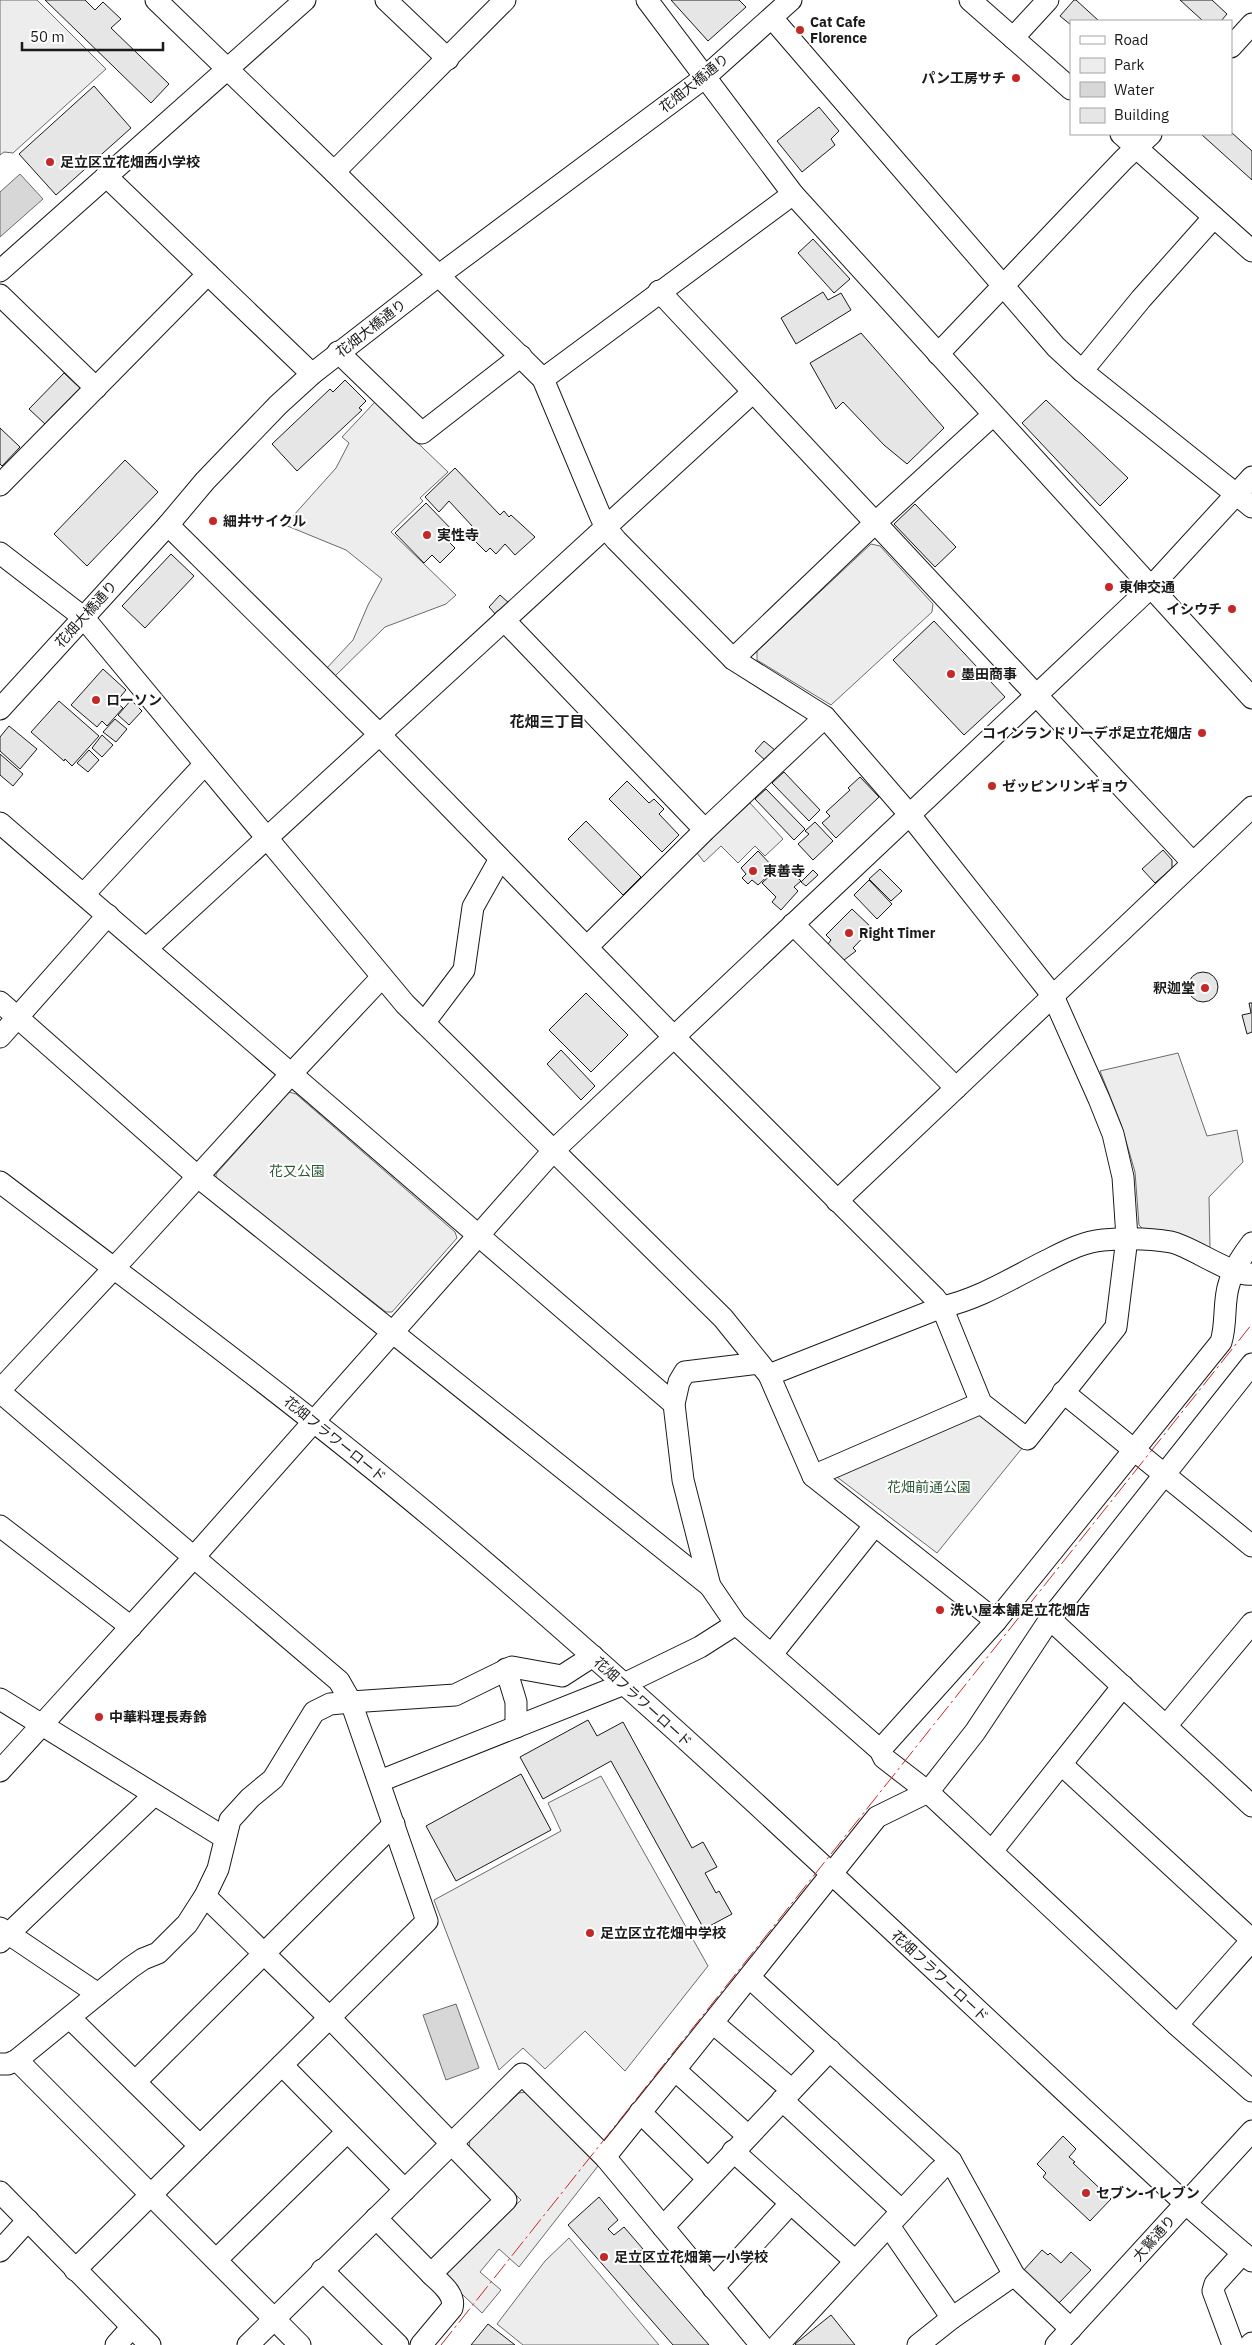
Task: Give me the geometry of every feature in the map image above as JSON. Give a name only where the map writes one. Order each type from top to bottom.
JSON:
[{"type":"street","points":[[156,0],[334,172],[543,379],[606,528],[733,659],[825,717],[909,814],[1053,996],[1113,1134],[1123,1177],[1127,1238],[1116,1328],[1027,1439],[981,1403],[942,1307],[674,1037],[380,735],[168,525]]},
{"type":"street","points":[[0,271],[305,0]]},
{"type":"street","points":[[386,0],[448,59]]},
{"type":"street","points":[[334,172],[505,0]]},
{"type":"street","points":[[647,0],[793,194],[1252,698]]},
{"type":"street","name":"花畑大橋通り","points":[[0,709],[168,525],[204,481],[312,374],[438,276],[704,78],[791,0]]},
{"type":"street","points":[[970,0],[1070,88]]},
{"type":"street","points":[[1014,38],[1048,0]]},
{"type":"street","points":[[772,18],[994,273],[1003,287],[1056,348],[1244,500]]},
{"type":"street","points":[[1232,46],[1252,24]]},
{"type":"street","points":[[1124,135],[1144,141],[1214,217],[1252,251]]},
{"type":"street","points":[[938,354],[1144,141]]},
{"type":"street","points":[[106,176],[312,374]]},
{"type":"street","points":[[543,379],[659,291],[793,194]]},
{"type":"street","points":[[1082,370],[1141,299],[1214,217]]},
{"type":"street","points":[[0,485],[208,274]]},
{"type":"street","points":[[659,291],[1192,863]]},
{"type":"street","points":[[0,296],[96,388]]},
{"type":"street","points":[[338,352],[422,433],[521,356]]},
{"type":"street","points":[[147,948],[753,392]]},
{"type":"street","points":[[733,659],[875,523],[993,415]]},
{"type":"street","points":[[0,1771],[194,1557],[313,1420],[553,1151],[1244,500],[1252,477]]},
{"type":"street","points":[[0,554],[83,617],[382,977],[424,1023],[723,1318],[764,1369],[813,1476],[996,1621]]},
{"type":"street","points":[[504,620],[705,830]]},
{"type":"street","points":[[587,947],[705,830],[825,717]]},
{"type":"street","points":[[84,894],[205,764]]},
{"type":"street","points":[[837,1201],[1252,806]]},
{"type":"street","points":[[0,823],[674,1404]]},
{"type":"street","points":[[424,1023],[464,970],[473,907],[500,859]]},
{"type":"street","points":[[0,1037],[108,915]]},
{"type":"street","points":[[793,924],[956,1088]]},
{"type":"street","points":[[75,2270],[427,1921],[380,1781],[351,1702],[339,1681],[0,1391],[382,977]]},
{"type":"street","points":[[0,1002],[197,1176],[710,1586],[736,1624],[880,1750],[884,1758],[928,1792],[1177,2025],[1252,2091]]},
{"type":"street","name":"花畑フラワーロード","points":[[0,1182],[313,1420],[436,1520],[624,1684],[1185,2203],[1247,2257]]},
{"type":"street","points":[[710,1586],[683,1480],[674,1404],[679,1382],[685,1372],[734,1368],[764,1369],[942,1307],[965,1302],[1074,1247],[1099,1240],[1127,1238],[1173,1242],[1243,1272]]},
{"type":"street","points":[[1243,1272],[1240,1258],[1252,1243]]},
{"type":"street","points":[[880,1750],[996,1621],[1221,1342],[1225,1329],[1228,1285],[1243,1272]]},
{"type":"street","points":[[605,2157],[877,1817],[928,1792],[975,1732],[1050,1619],[1252,1364]]},
{"type":"street","points":[[1063,1392],[1163,1476],[1252,1546]]},
{"type":"street","points":[[813,1476],[981,1403]]},
{"type":"street","points":[[772,1654],[875,1525]]},
{"type":"street","points":[[0,1526],[131,1627]]},
{"type":"street","points":[[1050,1619],[1252,1806]]},
{"type":"street","points":[[1166,1726],[1252,1623]]},
{"type":"street","points":[[380,1781],[624,1684],[700,1647],[736,1624]]},
{"type":"street","points":[[300,2345],[151,2194],[9,2062],[70,2018],[143,1959],[158,1953],[187,1924],[205,1896],[218,1869],[220,1835],[230,1820],[250,1798],[273,1779],[314,1712],[330,1704],[454,1695],[512,1667],[562,1676],[593,1656]]},
{"type":"street","points":[[506,1669],[516,1702],[516,1727]]},
{"type":"street","points":[[992,1851],[1123,1686]]},
{"type":"street","points":[[0,1699],[220,1835]]},
{"type":"street","points":[[1061,1764],[1252,1940],[1177,2025]]},
{"type":"street","points":[[98,1994],[3,1935],[154,1795]]},
{"type":"street","points":[[135,2082],[394,1824]]},
{"type":"street","points":[[205,1896],[330,2018],[506,2200],[431,2274]]},
{"type":"street","points":[[750,1978],[951,2161],[1014,2275],[1071,2329]]},
{"type":"street","points":[[70,2018],[200,2146]]},
{"type":"street","points":[[713,2023],[787,2095],[896,2219],[952,2318]]},
{"type":"street","points":[[662,2227],[830,2050]]},
{"type":"street","points":[[282,2065],[405,2190]]},
{"type":"street","points":[[675,2070],[748,2136]]},
{"type":"street","points":[[248,2345],[273,2318],[522,2074],[605,2157],[761,2345]]},
{"type":"street","points":[[640,2112],[707,2178]]},
{"type":"street","name":"大鷲通り","points":[[1056,2345],[1252,2130]]},
{"type":"street","points":[[216,2260],[347,2132]]},
{"type":"street","points":[[733,2151],[855,2261]]},
{"type":"street","points":[[778,2345],[896,2219],[939,2170],[951,2161]]},
{"type":"street","points":[[0,2192],[150,2345]]},
{"type":"street","points":[[713,2288],[791,2203]]},
{"type":"street","points":[[376,2218],[452,2296],[454,2303],[452,2308],[421,2345]]},
{"type":"street","points":[[0,2251],[28,2220]]},
{"type":"street","points":[[1234,2345],[1213,2291],[1215,2284],[1247,2257]]},
{"type":"street","points":[[322,2270],[398,2345]]},
{"type":"street","points":[[918,2345],[952,2318],[1014,2275]]},
{"type":"street","points":[[116,2345],[132,2327]]},
{"type":"green space","points":[[0,0],[37,0],[106,69],[13,153],[4,152],[0,155]]},
{"type":"green space","points":[[375,402],[448,472],[420,498],[423,501],[391,532],[456,595],[446,604],[385,627],[333,678],[325,670],[353,640],[382,579],[346,550],[285,525],[336,468],[349,443],[342,437]]},
{"type":"green space","points":[[871,544],[880,546],[933,604],[932,612],[831,705],[757,660],[757,651]]},
{"type":"green space","points":[[750,803],[783,839],[765,856],[755,846],[738,863],[721,846],[704,862],[697,853]]},
{"type":"green space","points":[[1178,1053],[1207,1136],[1237,1130],[1243,1162],[1209,1197],[1210,1248],[1178,1234],[1162,1230],[1144,1230],[1139,1225],[1135,1172],[1121,1124],[1100,1071]]},
{"type":"green space","name":"花又公園","points":[[289,1092],[296,1094],[455,1232],[457,1238],[392,1312],[386,1312],[216,1180],[216,1174]]},
{"type":"green space","name":"花畑前通公園","points":[[976,1413],[1023,1447],[937,1553],[837,1477]]},
{"type":"green space","points":[[601,1776],[708,1966],[625,2071],[585,2031],[545,2069],[523,2048],[499,2070],[434,1900],[561,1831],[548,1803]]},
{"type":"green space","points":[[526,2092],[598,2166],[519,2267],[499,2249],[480,2272],[501,2290],[482,2313],[447,2280],[448,2270],[521,2200],[469,2148],[470,2139],[519,2093]]},
{"type":"green space","points":[[569,2238],[659,2345],[523,2345],[497,2324],[545,2261]]},
{"type":"water","points":[[20,174],[43,199],[0,237],[0,192]]},
{"type":"water","points":[[456,2004],[479,2068],[446,2080],[423,2015]]},
{"type":"building","points":[[45,0],[85,0],[95,10],[103,2],[121,19],[111,28],[169,84],[151,103]]},
{"type":"building","points":[[671,0],[739,0],[746,7],[708,41]]},
{"type":"building","points":[[1076,0],[1098,20],[1070,20],[1070,24],[1060,16]]},
{"type":"building","points":[[1180,0],[1212,0],[1227,14],[1222,20],[1202,20]]},
{"type":"building","points":[[94,86],[131,128],[56,195],[19,154]]},
{"type":"building","points":[[819,107],[839,131],[831,139],[835,145],[802,172],[777,141]]},
{"type":"building","points":[[1232,133],[1252,151],[1252,180],[1202,135],[1232,135]]},
{"type":"building","points":[[813,239],[850,279],[834,293],[798,253]]},
{"type":"building","points":[[823,292],[828,300],[841,293],[851,310],[796,344],[781,318]]},
{"type":"building","points":[[861,333],[944,428],[907,464],[884,445],[843,402],[836,409],[810,363]]},
{"type":"building","points":[[64,373],[80,388],[45,424],[29,409]]},
{"type":"building","points":[[345,380],[366,401],[359,408],[362,410],[297,471],[272,444],[330,389],[333,392]]},
{"type":"building","points":[[1046,400],[1128,478],[1100,506],[1022,423]]},
{"type":"building","points":[[0,428],[20,447],[2,466],[0,464]]},
{"type":"building","points":[[125,460],[158,492],[87,566],[54,534]]},
{"type":"building","points":[[455,468],[500,515],[504,511],[509,517],[511,515],[535,537],[515,555],[505,544],[496,554],[490,548],[486,552],[467,533],[473,527],[449,501],[439,512],[425,497]]},
{"type":"building","points":[[426,503],[455,533],[447,540],[455,548],[440,563],[432,555],[424,563],[395,533]]},
{"type":"building","points":[[915,504],[956,547],[935,567],[894,524]]},
{"type":"building","points":[[171,554],[194,576],[145,628],[122,606]]},
{"type":"building","points":[[500,595],[509,603],[497,616],[489,607]]},
{"type":"building","points":[[934,621],[1005,697],[964,735],[893,660]]},
{"type":"building","points":[[103,669],[126,690],[116,702],[123,708],[107,726],[102,721],[97,727],[71,705]]},
{"type":"building","points":[[131,700],[142,711],[129,725],[118,715]]},
{"type":"building","points":[[59,701],[99,736],[72,766],[31,732]]},
{"type":"building","points":[[115,719],[127,729],[116,742],[103,732]]},
{"type":"building","points":[[9,726],[37,749],[20,769],[0,751],[0,737]]},
{"type":"building","points":[[102,735],[113,745],[102,757],[92,748]]},
{"type":"building","points":[[764,741],[776,751],[766,761],[755,751]]},
{"type":"building","points":[[89,750],[99,760],[88,772],[77,763]]},
{"type":"building","points":[[0,754],[23,774],[13,786],[0,775]]},
{"type":"building","points":[[784,772],[820,810],[809,821],[772,783]]},
{"type":"building","points":[[860,777],[879,797],[836,838],[822,823],[830,816],[826,812],[850,790],[848,788]]},
{"type":"building","points":[[627,781],[649,803],[654,799],[664,809],[659,814],[679,835],[662,852],[609,799]]},
{"type":"building","points":[[766,789],[805,829],[794,840],[755,799]]},
{"type":"building","points":[[586,821],[641,877],[623,895],[568,839]]},
{"type":"building","points":[[815,822],[833,841],[813,860],[798,844],[809,834],[805,831]]},
{"type":"building","points":[[1163,850],[1172,860],[1172,868],[1155,883],[1142,869]]},
{"type":"building","points":[[758,851],[775,869],[758,885],[752,880],[748,884],[742,878],[746,874],[741,868]]},
{"type":"building","points":[[786,867],[801,881],[794,887],[798,891],[781,910],[772,902],[776,897],[762,883],[776,870],[780,874]]},
{"type":"building","points":[[880,869],[902,891],[891,901],[869,879]]},
{"type":"building","points":[[813,870],[818,875],[806,886],[801,882]]},
{"type":"building","points":[[869,880],[892,904],[877,919],[854,895]]},
{"type":"building","points":[[852,909],[872,928],[853,948],[856,951],[844,960],[828,944],[831,940],[826,935]]},
{"type":"building","points":[[1203,972],[1214,976],[1218,987],[1214,998],[1203,1002],[1192,998],[1188,987],[1192,976]]},
{"type":"building","points":[[586,993],[628,1035],[591,1072],[549,1030]]},
{"type":"building","points":[[1249,1003],[1252,1003],[1252,1032],[1247,1034],[1242,1015],[1251,1013]]},
{"type":"building","points":[[561,1050],[595,1086],[581,1100],[547,1064]]},
{"type":"building","points":[[588,1720],[597,1736],[623,1722],[692,1848],[703,1842],[717,1867],[705,1873],[716,1893],[719,1891],[732,1914],[704,1929],[611,1761],[543,1799],[520,1757]]},
{"type":"building","points":[[521,1774],[551,1830],[456,1881],[426,1826]]},
{"type":"building","points":[[1063,2136],[1076,2149],[1069,2157],[1075,2162],[1073,2163],[1111,2199],[1090,2221],[1043,2177],[1046,2173],[1037,2164]]},
{"type":"building","points":[[599,2197],[618,2220],[608,2229],[614,2235],[624,2227],[643,2249],[633,2257],[709,2345],[673,2345],[568,2225]]},
{"type":"building","points":[[1042,2250],[1048,2255],[1050,2253],[1061,2263],[1071,2252],[1091,2270],[1058,2304],[1023,2271]]},
{"type":"building","points":[[831,2315],[855,2345],[795,2344]]},
{"type":"building","points":[[488,2324],[515,2345],[471,2345]]},
{"type":"power","points":[[441,2345],[1252,1324]]},
{"type":"place","name":"Cat Cafe Florence","points":[[800,30]]},
{"type":"place","name":"パン工房サチ","points":[[1016,78]]},
{"type":"place","name":"足立区立花畑西小学校","points":[[50,162]]},
{"type":"place","name":"細井サイクル","points":[[213,521]]},
{"type":"place","name":"実性寺","points":[[427,535]]},
{"type":"place","name":"東伸交通","points":[[1109,587]]},
{"type":"place","name":"イシウチ","points":[[1232,609]]},
{"type":"place","name":"墨田商事","points":[[951,674]]},
{"type":"place","name":"ローソン","points":[[96,700]]},
{"type":"place","name":"コインランドリーデポ足立花畑店","points":[[1202,733]]},
{"type":"place","name":"ゼッピンリンギョウ","points":[[992,786]]},
{"type":"place","name":"東善寺","points":[[753,871]]},
{"type":"place","name":"Right Timer","points":[[849,933]]},
{"type":"place","name":"釈迦堂","points":[[1205,988]]},
{"type":"place","name":"洗い屋本舗足立花畑店","points":[[940,1610]]},
{"type":"place","name":"中華料理長寿鈴","points":[[99,1717]]},
{"type":"place","name":"足立区立花畑中学校","points":[[590,1933]]},
{"type":"place","name":"セブン-イレブン","points":[[1086,2193]]},
{"type":"place","name":"足立区立花畑第一小学校","points":[[604,2257]]},
{"type":"district","name":"花畑三丁目","points":[[547,721]]}]
